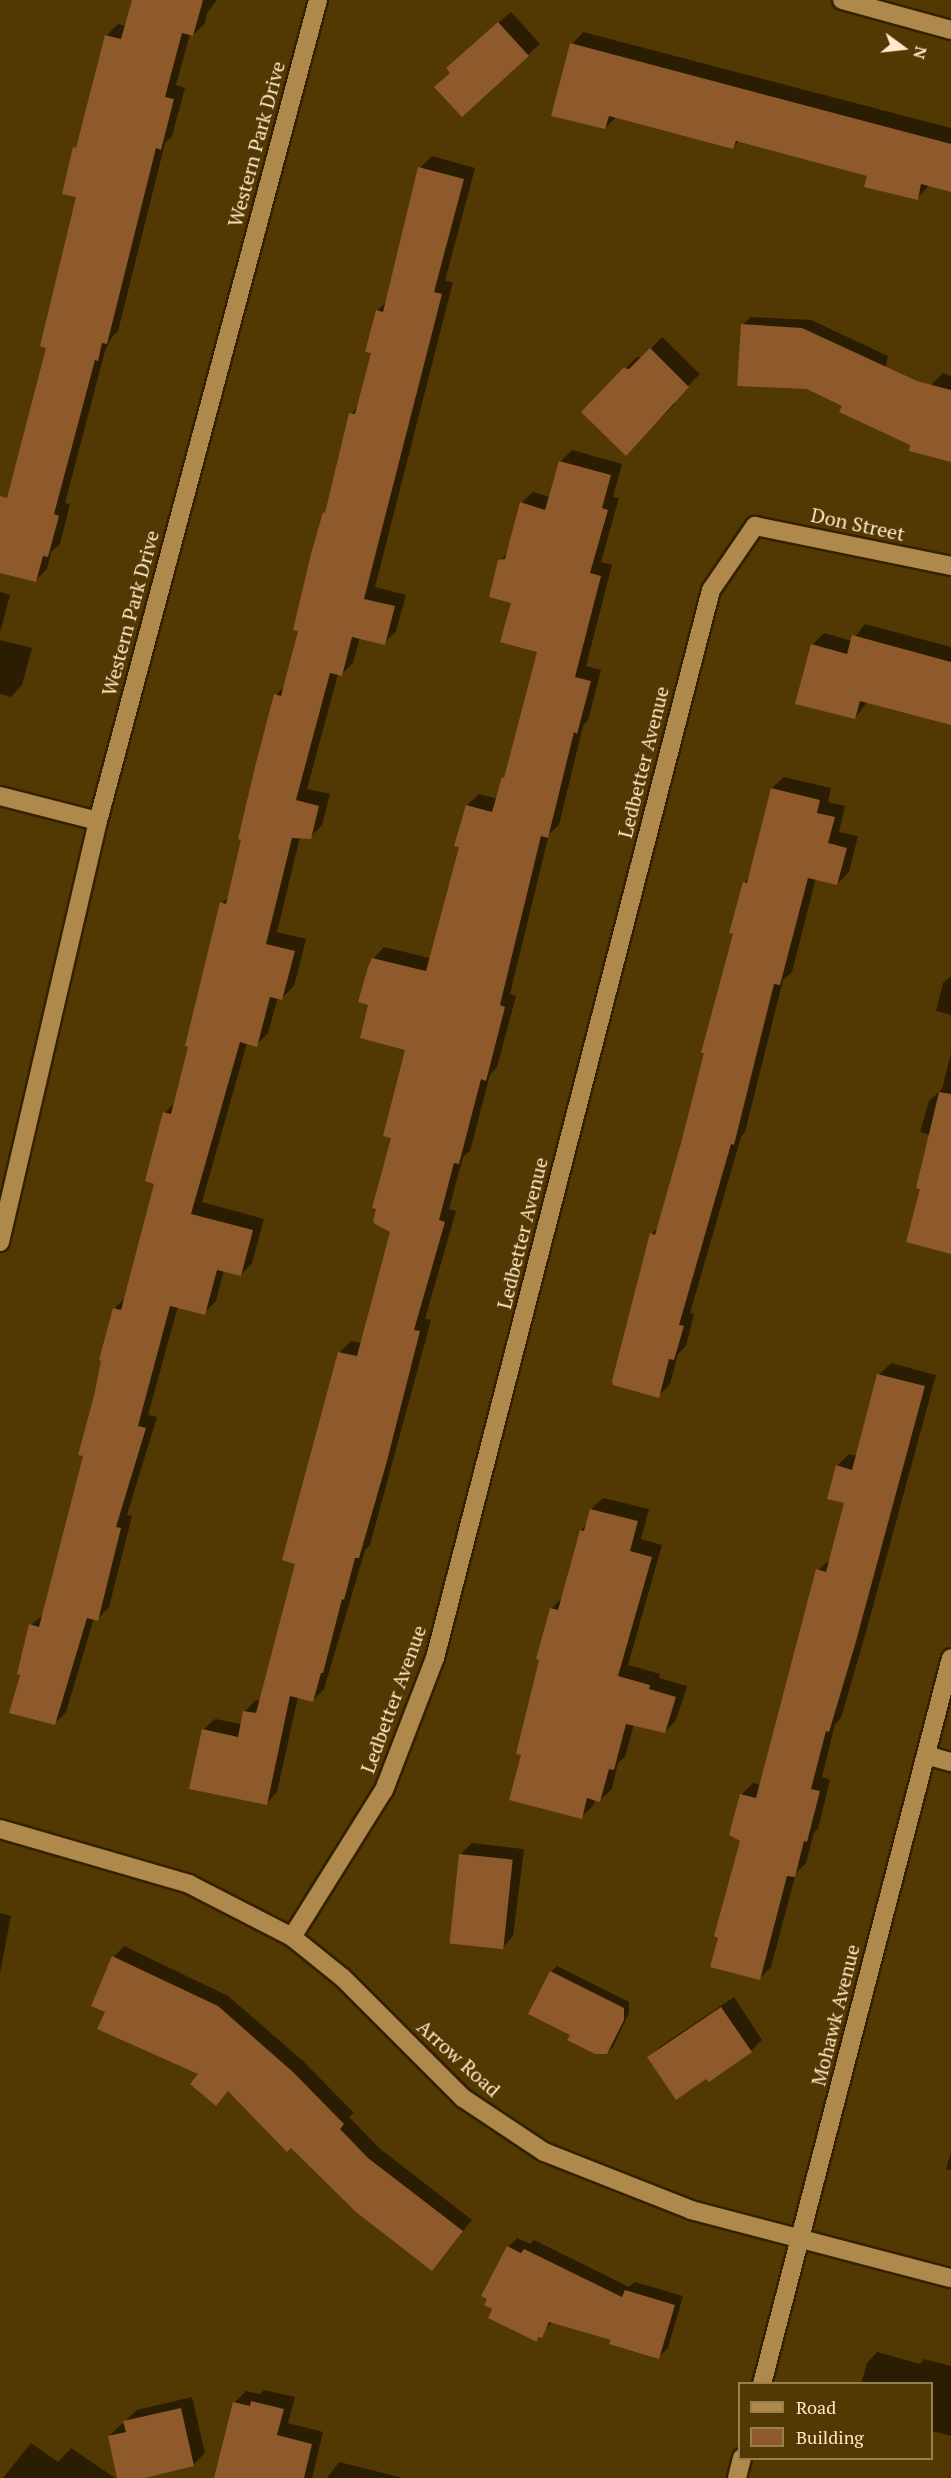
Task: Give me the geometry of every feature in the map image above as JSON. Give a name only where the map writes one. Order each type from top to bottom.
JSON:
[{"type":"street","name":"Western Park Drive","points":[[0,1242],[98,821],[318,0]]},
{"type":"street","points":[[842,0],[951,30]]},
{"type":"street","name":"Don Street","points":[[755,526],[951,566]]},
{"type":"street","name":"Ledbetter Avenue","points":[[292,1936],[384,1790],[435,1658],[711,590],[755,526]]},
{"type":"street","points":[[0,796],[98,821]]},
{"type":"street","name":"Mohawk Avenue","points":[[763,2382],[951,1658]]},
{"type":"street","points":[[926,1755],[951,1762]]},
{"type":"street","name":"Arrow Road","points":[[0,1829],[189,1884],[292,1936],[343,1978],[463,2098],[536,2147],[691,2210],[951,2278]]},
{"type":"street","points":[[737,2478],[742,2460]]},
{"type":"building","points":[[132,0],[203,0],[193,36],[182,33],[165,97],[174,99],[161,150],[156,148],[107,344],[102,343],[98,361],[95,360],[54,514],[59,516],[48,557],[43,556],[36,582],[0,573],[0,496],[7,498],[46,348],[40,346],[76,197],[62,194],[73,147],[76,148],[105,35],[121,39]]},
{"type":"building","points":[[498,22],[529,56],[462,117],[434,87],[450,73],[446,68]]},
{"type":"building","points":[[570,43],[951,144],[951,192],[921,184],[918,200],[864,187],[867,176],[736,141],[733,149],[609,116],[605,129],[551,116]]},
{"type":"building","points":[[418,167],[464,179],[434,292],[442,294],[364,599],[395,606],[385,645],[352,637],[342,676],[330,673],[296,800],[319,806],[311,839],[292,838],[266,944],[295,951],[282,1000],[270,997],[257,1047],[240,1042],[191,1214],[253,1230],[241,1276],[217,1270],[205,1315],[170,1306],[138,1426],[146,1428],[116,1527],[121,1528],[98,1621],[87,1618],[55,1725],[9,1713],[20,1675],[17,1674],[29,1624],[39,1627],[83,1456],[78,1455],[94,1396],[101,1361],[99,1360],[113,1308],[121,1310],[154,1184],[145,1181],[163,1112],[171,1114],[220,902],[226,904],[241,840],[238,839],[274,694],[281,696],[298,631],[293,630],[311,554],[323,512],[325,513],[349,413],[355,414],[371,353],[365,352],[376,310],[383,312]]},
{"type":"building","points":[[741,324],[802,328],[917,381],[951,390],[951,462],[909,451],[910,445],[839,412],[842,406],[807,389],[737,386]]},
{"type":"building","points":[[650,348],[689,387],[626,456],[581,412],[623,368],[629,369]]},
{"type":"building","points":[[559,461],[611,475],[602,508],[608,510],[590,573],[601,576],[575,677],[591,681],[577,734],[574,732],[548,838],[541,836],[500,1005],[505,1007],[486,1081],[481,1079],[459,1164],[454,1163],[439,1220],[445,1222],[414,1330],[420,1331],[387,1461],[359,1558],[355,1558],[344,1600],[342,1599],[313,1702],[290,1696],[267,1805],[189,1789],[202,1729],[238,1737],[243,1711],[256,1713],[295,1564],[282,1560],[338,1352],[357,1356],[390,1232],[375,1224],[373,1221],[376,1209],[372,1208],[391,1138],[383,1136],[405,1050],[360,1038],[368,1005],[358,1002],[372,958],[426,971],[459,847],[454,846],[466,805],[492,812],[502,777],[504,778],[537,652],[500,642],[511,603],[489,597],[498,560],[505,559],[520,502],[545,510]]},
{"type":"building","points":[[852,635],[951,662],[951,725],[860,701],[855,719],[795,704],[811,644],[847,654]]},
{"type":"building","points":[[771,788],[820,800],[817,813],[835,817],[828,843],[847,848],[837,885],[808,878],[780,985],[774,984],[734,1145],[731,1144],[679,1325],[684,1326],[674,1360],[669,1359],[659,1398],[613,1385],[612,1381],[650,1233],[655,1235],[681,1143],[704,1053],[701,1053],[733,934],[729,933],[743,882],[747,883]]},
{"type":"building","points":[[939,1092],[951,1094],[951,1254],[906,1242],[920,1189],[916,1188]]},
{"type":"building","points":[[877,1374],[925,1386],[855,1645],[829,1732],[826,1731],[811,1789],[820,1791],[807,1842],[804,1841],[795,1877],[787,1876],[760,1980],[710,1967],[718,1938],[714,1936],[740,1841],[729,1835],[740,1794],[756,1798],[816,1569],[826,1572],[844,1503],[827,1499],[836,1465],[852,1470]]},
{"type":"building","points":[[590,1509],[638,1521],[630,1551],[652,1557],[618,1676],[650,1685],[649,1689],[676,1697],[665,1733],[626,1724],[614,1770],[609,1769],[600,1802],[587,1798],[582,1819],[509,1800],[521,1755],[516,1754],[539,1660],[536,1659],[550,1608],[558,1610],[580,1530],[584,1531]]},
{"type":"building","points":[[459,1854],[513,1860],[503,1949],[450,1944]]},
{"type":"building","points":[[112,1956],[218,2006],[293,2072],[344,2124],[340,2129],[368,2158],[463,2231],[432,2271],[356,2212],[291,2148],[287,2152],[228,2091],[216,2106],[190,2084],[198,2074],[97,2029],[105,2012],[91,2006]]},
{"type":"building","points":[[550,1971],[624,2008],[624,2020],[607,2054],[595,2054],[567,2040],[570,2035],[528,2014]]},
{"type":"building","points":[[721,2007],[752,2052],[709,2082],[706,2079],[676,2100],[647,2057]]},
{"type":"building","points":[[507,2246],[521,2253],[524,2249],[622,2297],[625,2290],[675,2305],[659,2359],[609,2344],[611,2340],[549,2322],[542,2338],[538,2337],[537,2342],[488,2318],[492,2309],[484,2305],[487,2299],[481,2296]]},
{"type":"building","points":[[251,2401],[284,2409],[277,2435],[312,2444],[304,2478],[214,2478],[233,2402],[250,2406]]},
{"type":"building","points":[[181,2408],[194,2466],[145,2478],[117,2478],[108,2436],[126,2432],[123,2421]]}]
